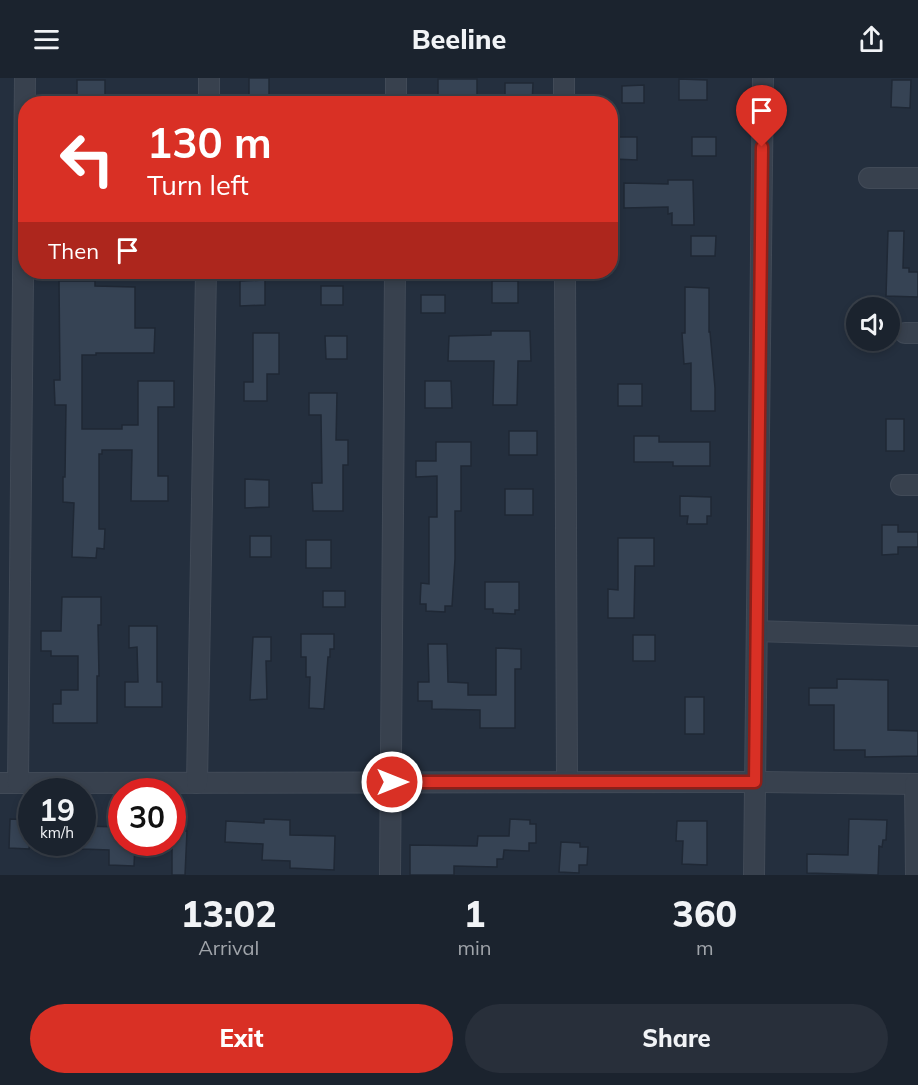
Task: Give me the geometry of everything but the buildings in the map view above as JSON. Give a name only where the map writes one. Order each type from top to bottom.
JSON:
[{"type":"street","points":[[25,78],[25,96]]},
{"type":"street","points":[[209,78],[209,96]]},
{"type":"street","points":[[396,78],[396,96]]},
{"type":"street","points":[[564,78],[564,96]]},
{"type":"street","points":[[754,875],[763,78]]},
{"type":"street","points":[[869,178],[918,178]]},
{"type":"street","points":[[20,279],[9,783],[755,782],[916,784],[916,875]]},
{"type":"street","points":[[197,783],[206,279]]},
{"type":"street","points":[[390,875],[395,279]]},
{"type":"street","points":[[565,279],[567,782]]},
{"type":"street","points":[[756,631],[918,636]]},
{"type":"route","points":[[392,782],[755,782],[762,147]]}]
